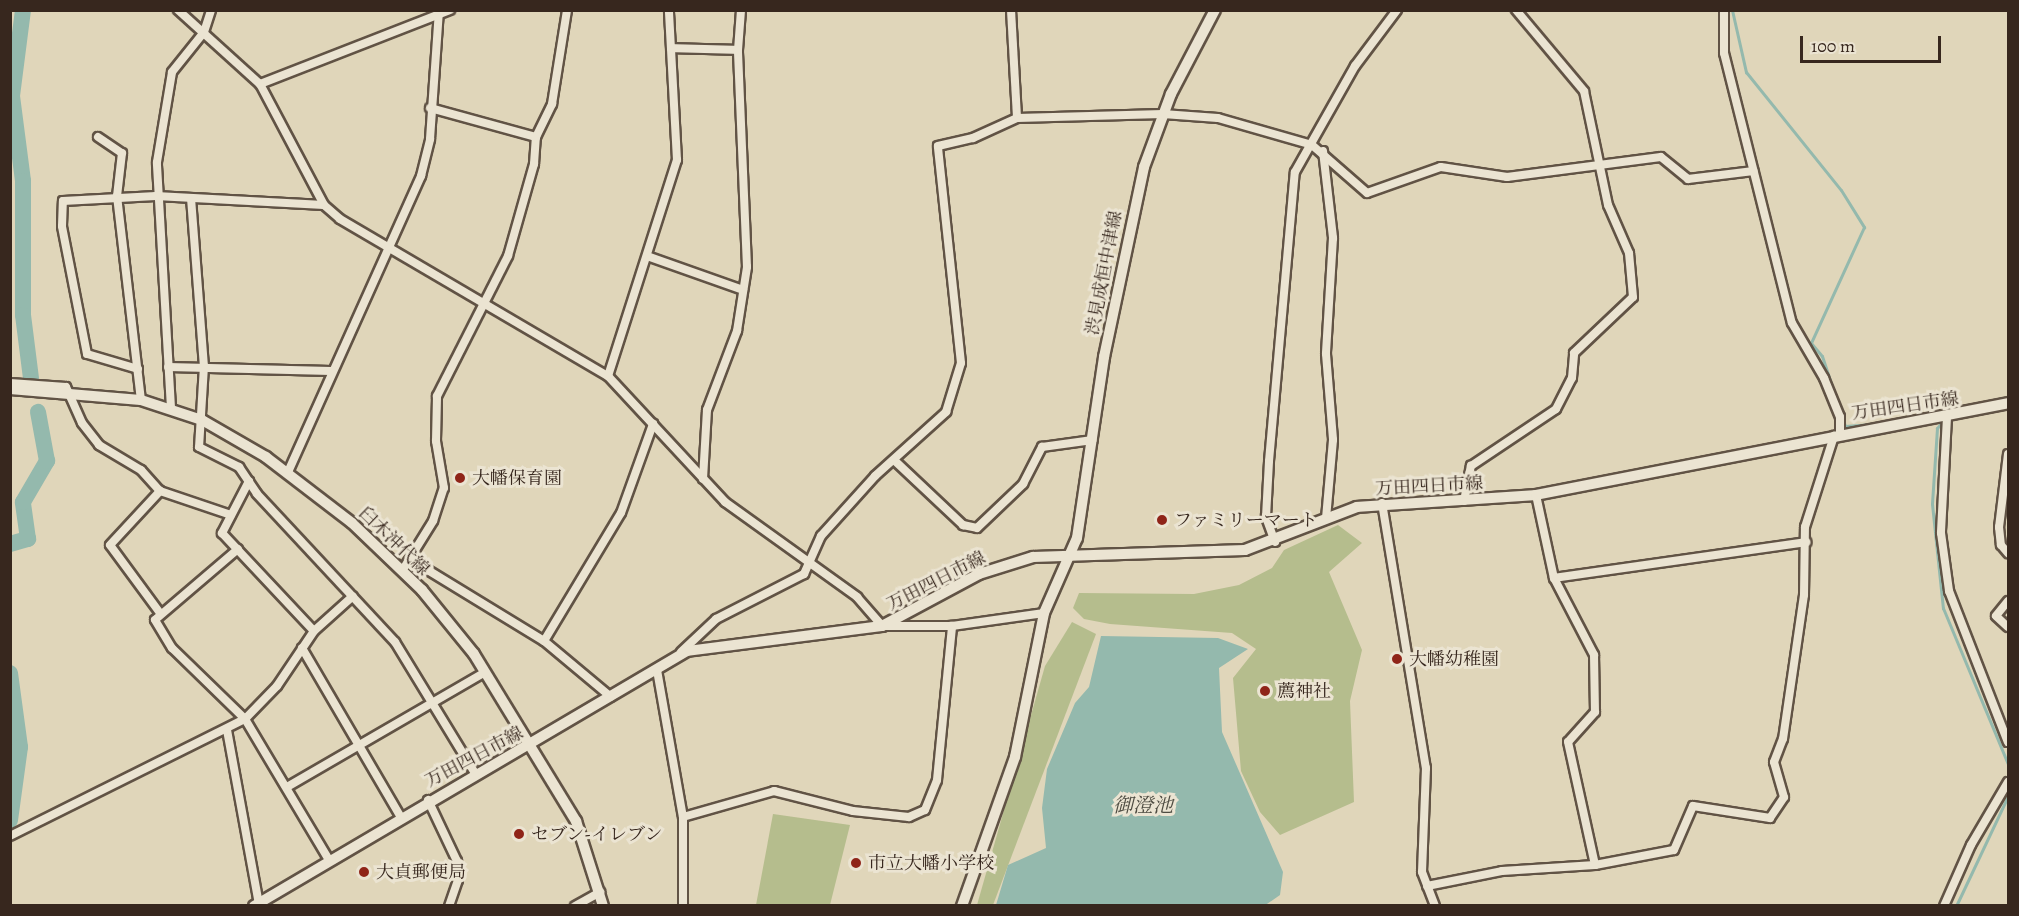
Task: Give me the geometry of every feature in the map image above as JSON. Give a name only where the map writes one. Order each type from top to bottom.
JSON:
[{"type":"main road","name":"渋見成恒中津線","points":[[962,906],[1015,757],[1044,613],[1077,538],[1136,199],[1163,114],[1215,10]]},
{"type":"main road","name":"臼木沖代線","points":[[10,389],[72,392],[141,400],[202,420],[288,472],[402,571],[460,634],[531,745],[576,821],[603,906]]},
{"type":"main road","name":"万田四日市線","points":[[257,904],[400,816],[475,773],[531,745],[657,670],[678,655],[720,645],[882,626],[1003,565],[1070,555],[1226,552],[1275,542],[1326,519],[1382,503],[1464,501],[1536,495],[1837,434],[1947,417],[2008,403]]},
{"type":"street","points":[[178,10],[260,84],[324,205],[390,249],[481,304],[609,376],[725,502],[811,561],[882,626],[952,626],[1044,613]]},
{"type":"street","points":[[171,408],[156,196],[160,128],[172,72],[204,32],[211,10]]},
{"type":"street","points":[[260,84],[439,12],[450,10]]},
{"type":"street","points":[[402,571],[413,561],[444,488],[436,441],[437,396],[481,304],[508,256],[534,164],[536,137],[552,104],[567,10]]},
{"type":"street","points":[[609,376],[677,159],[669,10]]},
{"type":"street","points":[[703,479],[709,456],[707,410],[737,331],[749,234],[738,50],[741,10]]},
{"type":"street","points":[[1011,10],[1017,118]]},
{"type":"street","points":[[1275,542],[1266,517],[1286,249],[1295,171],[1312,145],[1355,66],[1396,10]]},
{"type":"street","points":[[1464,501],[1471,466],[1556,409],[1572,378],[1574,353],[1633,297],[1629,253],[1598,168],[1584,91],[1516,10]]},
{"type":"street","points":[[1427,886],[1502,871],[1594,865],[1674,850],[1693,806],[1764,821],[1775,812],[1784,797],[1774,762],[1783,739],[1804,595],[1805,527],[1837,434],[1840,417],[1824,378],[1792,323],[1724,53],[1724,10]]},
{"type":"street","points":[[288,472],[331,371],[390,249],[421,176],[439,12]]},
{"type":"street","points":[[671,48],[738,50]]},
{"type":"street","points":[[430,108],[536,137]]},
{"type":"street","points":[[678,655],[716,620],[804,574],[821,536],[894,460],[946,412],[961,363],[938,146],[974,138],[1017,118],[1163,114],[1218,118],[1312,145],[1323,151],[1367,193],[1441,167],[1507,177],[1598,168],[1661,157],[1688,179],[1754,171]]},
{"type":"street","points":[[98,136],[122,153],[117,196],[141,400]]},
{"type":"street","points":[[1323,151],[1333,238],[1326,354],[1333,440],[1326,519]]},
{"type":"street","points":[[138,369],[87,354],[60,209],[70,198],[156,196],[324,205]]},
{"type":"street","points":[[191,198],[204,366],[199,447],[240,467],[249,481],[395,642],[475,773]]},
{"type":"street","points":[[647,256],[743,290]]},
{"type":"street","points":[[168,367],[204,366],[331,371]]},
{"type":"street","points":[[10,383],[62,386],[72,392],[82,423],[99,445],[141,470],[160,490],[231,515]]},
{"type":"street","points":[[1947,417],[1941,533],[1949,591],[2008,742]]},
{"type":"street","points":[[544,641],[621,513],[653,424]]},
{"type":"street","points":[[894,460],[963,525],[977,528],[1023,484],[1042,447],[1093,440]]},
{"type":"street","points":[[2008,454],[1999,527],[2001,545],[2008,553]]},
{"type":"street","points":[[249,481],[222,533],[314,631]]},
{"type":"street","points":[[159,613],[110,545],[160,490]]},
{"type":"street","points":[[1536,495],[1554,578],[1594,655],[1595,712],[1568,742],[1594,865]]},
{"type":"street","points":[[1382,503],[1426,768],[1421,857],[1427,886],[1435,906]]},
{"type":"street","points":[[1554,578],[1806,542]]},
{"type":"street","points":[[238,549],[159,613],[155,620],[172,648],[245,719],[329,860]]},
{"type":"street","points":[[413,561],[544,641],[611,697]]},
{"type":"street","points":[[10,836],[227,730],[245,719],[277,686],[314,631],[353,596]]},
{"type":"street","points":[[2008,601],[1996,616],[2008,627]]},
{"type":"street","points":[[683,818],[774,791],[853,811],[909,817],[925,810],[937,780],[952,626]]},
{"type":"street","points":[[302,648],[400,816]]},
{"type":"street","points":[[657,670],[683,818],[683,906]]},
{"type":"street","points":[[287,787],[361,747],[485,672]]},
{"type":"street","points":[[227,730],[257,904]]},
{"type":"street","points":[[1944,906],[1971,845],[2008,782]]},
{"type":"street","points":[[428,800],[457,861],[458,880],[449,906]]},
{"type":"street","points":[[575,906],[600,892]]},
{"type":"green space","points":[[1338,525],[1362,543],[1329,572],[1362,650],[1350,701],[1354,802],[1280,835],[1260,812],[1241,771],[1233,678],[1256,649],[1232,633],[1110,624],[1084,619],[1073,608],[1079,593],[1194,594],[1239,585],[1272,568],[1284,550]]},
{"type":"green space","points":[[1072,622],[1096,634],[993,905],[977,905],[1045,666]]},
{"type":"green space","points":[[773,814],[850,825],[830,905],[756,905]]},
{"type":"water","name":"御澄池","points":[[1101,636],[1218,638],[1248,649],[1219,668],[1222,732],[1283,872],[1280,895],[1264,906],[996,905],[1008,865],[1046,848],[1042,808],[1047,769],[1075,703],[1089,687]]},
{"type":"waterway","points":[[23,10],[12,96],[23,181],[23,315],[31,378]]},
{"type":"waterway","points":[[1732,10],[1746,72],[1841,190],[1864,227],[1811,343],[1822,356],[1845,426],[1877,424]]},
{"type":"waterway","points":[[10,544],[28,539],[23,502],[47,461],[38,412]]},
{"type":"waterway","points":[[1944,420],[1937,428],[1932,504],[1943,608],[2008,764]]},
{"type":"waterway","points":[[10,673],[20,747],[10,820]]},
{"type":"waterway","points":[[1956,906],[2008,796]]},
{"type":"place","name":"大幡保育園","points":[[460,478]]},
{"type":"place","name":"ファミリーマート","points":[[1162,520]]},
{"type":"place","name":"大幡幼稚園","points":[[1397,659]]},
{"type":"place","name":"薦神社","points":[[1265,691]]},
{"type":"place","name":"セブン-イレブン","points":[[519,834]]},
{"type":"place","name":"市立大幡小学校","points":[[856,863]]},
{"type":"place","name":"大貞郵便局","points":[[364,872]]}]
